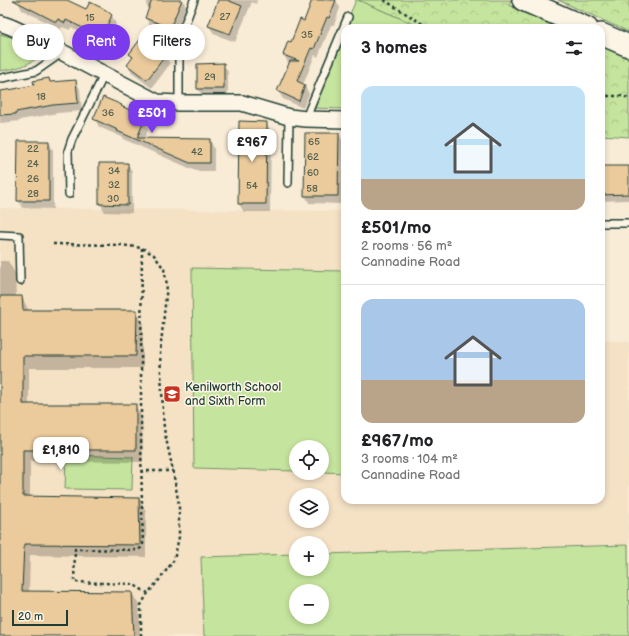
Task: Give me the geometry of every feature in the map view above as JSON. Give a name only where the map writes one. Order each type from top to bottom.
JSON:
[{"type":"street","points":[[523,0],[578,24]]},
{"type":"street","points":[[0,23],[12,27]]},
{"type":"street","points":[[605,36],[629,46]]},
{"type":"street","points":[[64,53],[157,102],[242,103],[289,117],[341,120]]},
{"type":"lane","points":[[179,103],[179,39],[194,0]]},
{"type":"lane","points":[[345,24],[348,17]]},
{"type":"lane","points":[[306,119],[341,34]]},
{"type":"lane","points":[[2,78],[36,71],[52,60]]},
{"type":"lane","points":[[69,194],[68,151],[72,139],[104,75]]},
{"type":"lane","points":[[288,183],[289,117]]},
{"type":"lane","points":[[605,223],[629,223]]},
{"type":"lane","points":[[0,235],[18,236],[20,281]]},
{"type":"path","points":[[384,0],[421,24]]},
{"type":"path","points":[[605,96],[621,96],[629,98]]},
{"type":"path","points":[[53,244],[122,245],[142,248],[154,254],[164,269],[167,285],[160,354],[164,429],[179,505],[179,537],[174,560],[148,593],[141,605],[141,636]]},
{"type":"path","points":[[142,248],[140,365],[143,545],[137,550],[75,549],[74,582],[132,584],[148,593]]},
{"type":"path","points":[[141,471],[173,471]]},
{"type":"shaded area","name":"Kenilworth School and Sixth Form","points":[[0,208],[341,211],[341,504],[605,504],[605,340],[629,342],[629,636],[0,636]]},
{"type":"green space","points":[[356,0],[358,0],[414,24],[346,24]]},
{"type":"green space","points":[[358,0],[511,0],[509,5],[551,24],[414,24]]},
{"type":"green space","points":[[558,0],[629,0],[629,32]]},
{"type":"green space","points":[[0,34],[12,38],[12,60],[34,60],[23,66],[0,71]]},
{"type":"green space","points":[[341,35],[341,109],[310,108]]},
{"type":"green space","points":[[605,48],[629,59],[629,137],[605,135]]},
{"type":"green space","points":[[192,268],[341,271],[341,473],[329,472],[329,440],[289,440],[289,471],[194,468]]},
{"type":"green space","points":[[66,455],[133,457],[132,490],[65,489]]},
{"type":"green space","points":[[628,545],[629,636],[204,636],[201,557],[289,554],[289,576],[329,576],[329,554]]},
{"type":"building","points":[[13,0],[67,0],[86,9],[90,2],[106,10],[112,15],[108,24],[74,24],[66,20],[65,23],[58,19],[56,22]]},
{"type":"building","points":[[152,0],[182,0],[172,24],[160,24],[145,18]]},
{"type":"building","points":[[218,0],[227,0],[242,6],[230,34],[208,26]]},
{"type":"building","points":[[312,0],[336,0],[329,18],[327,17],[314,49],[311,48],[297,81],[305,85],[299,101],[277,91],[290,61],[299,61],[283,55],[288,41],[291,42],[300,19],[304,21]]},
{"type":"building","points":[[138,42],[138,60],[162,60],[147,80],[127,65],[133,57],[130,53]]},
{"type":"building","points":[[224,63],[224,89],[197,89],[197,64]]},
{"type":"building","points":[[49,78],[50,82],[76,80],[78,103],[53,105],[16,112],[16,114],[0,115],[0,91],[34,85],[33,81]]},
{"type":"building","points":[[103,97],[141,115],[140,119],[144,121],[137,138],[210,139],[210,163],[190,163],[93,119]]},
{"type":"building","points":[[239,121],[267,122],[266,204],[238,204]]},
{"type":"building","points":[[305,133],[339,133],[338,196],[304,196]]},
{"type":"building","points":[[18,141],[49,141],[49,201],[17,201]]},
{"type":"building","points":[[99,163],[128,163],[128,205],[99,204]]},
{"type":"building","points":[[605,166],[629,166],[629,194],[605,195]]},
{"type":"building","points":[[0,296],[22,296],[23,310],[137,310],[136,356],[23,356],[23,404],[136,404],[136,450],[23,450],[23,496],[139,498],[140,545],[24,544],[22,591],[132,592],[134,636],[0,636]]},
{"type":"place","name":"Kenilworth School and Sixth Form","points":[[172,394]]}]
